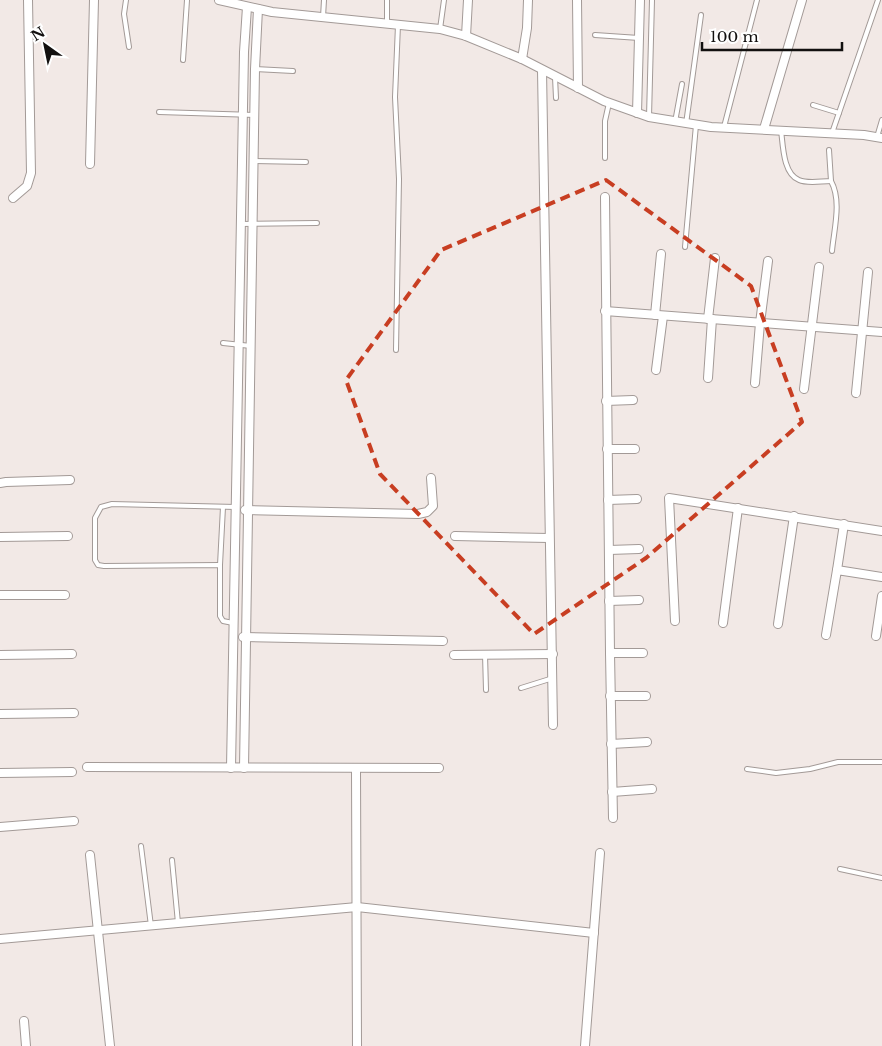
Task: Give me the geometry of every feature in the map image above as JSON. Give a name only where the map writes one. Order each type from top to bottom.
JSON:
[{"type":"street","points":[[13,198],[28,186],[31,173],[28,0]]},
{"type":"street","points":[[90,164],[94,0]]},
{"type":"street","points":[[219,0],[258,10],[440,29],[466,36],[522,59],[609,103],[649,117],[696,125],[832,133],[879,138]]},
{"type":"street","points":[[466,36],[468,0]]},
{"type":"street","points":[[522,59],[527,28],[528,0]]},
{"type":"street","points":[[577,0],[578,88]]},
{"type":"street","points":[[637,113],[640,0]]},
{"type":"street","points":[[764,129],[802,0]]},
{"type":"street","points":[[231,768],[244,46],[247,7]]},
{"type":"street","points":[[244,768],[255,69],[258,10]]},
{"type":"street","points":[[244,46],[256,46]]},
{"type":"street","points":[[542,70],[549,538],[554,725]]},
{"type":"street","points":[[605,197],[606,401],[613,818]]},
{"type":"street","points":[[656,370],[661,254]]},
{"type":"street","points":[[708,378],[715,258]]},
{"type":"street","points":[[755,383],[768,261]]},
{"type":"street","points":[[804,389],[819,267]]},
{"type":"street","points":[[856,393],[868,272]]},
{"type":"street","points":[[239,310],[252,310]]},
{"type":"street","points":[[605,311],[882,332]]},
{"type":"street","points":[[606,401],[633,400]]},
{"type":"street","points":[[238,407],[250,407]]},
{"type":"street","points":[[607,449],[635,449]]},
{"type":"street","points":[[236,508],[248,510],[418,514],[427,512],[433,506],[431,478]]},
{"type":"street","points":[[0,484],[6,482],[70,480]]},
{"type":"street","points":[[675,621],[669,498],[882,531]]},
{"type":"street","points":[[608,500],[637,499]]},
{"type":"street","points":[[723,623],[738,508]]},
{"type":"street","points":[[778,624],[794,516]]},
{"type":"street","points":[[826,635],[844,524]]},
{"type":"street","points":[[0,537],[68,536]]},
{"type":"street","points":[[455,536],[549,538]]},
{"type":"street","points":[[608,550],[639,549]]},
{"type":"street","points":[[837,570],[882,577]]},
{"type":"street","points":[[0,596],[65,595]]},
{"type":"street","points":[[876,636],[882,596]]},
{"type":"street","points":[[609,601],[639,600]]},
{"type":"street","points":[[234,636],[443,641]]},
{"type":"street","points":[[610,654],[643,653]]},
{"type":"street","points":[[0,655],[72,654]]},
{"type":"street","points":[[454,654],[553,654]]},
{"type":"street","points":[[610,696],[646,696]]},
{"type":"street","points":[[0,714],[74,713]]},
{"type":"street","points":[[611,744],[647,742]]},
{"type":"street","points":[[87,767],[439,768]]},
{"type":"street","points":[[356,769],[357,1046]]},
{"type":"street","points":[[0,773],[72,772]]},
{"type":"street","points":[[612,792],[652,789]]},
{"type":"street","points":[[0,828],[74,821]]},
{"type":"street","points":[[585,1046],[600,852]]},
{"type":"street","points":[[90,855],[110,1046]]},
{"type":"street","points":[[0,939],[357,907],[594,933]]},
{"type":"street","points":[[24,1021],[26,1046]]},
{"type":"lane","points":[[126,0],[124,14],[129,47]]},
{"type":"lane","points":[[183,60],[187,0]]},
{"type":"lane","points":[[323,17],[324,0]]},
{"type":"lane","points":[[387,23],[388,0]]},
{"type":"lane","points":[[440,29],[444,0]]},
{"type":"lane","points":[[649,117],[652,0]]},
{"type":"lane","points":[[724,127],[757,0]]},
{"type":"lane","points":[[832,133],[878,0]]},
{"type":"lane","points":[[686,124],[701,15]]},
{"type":"lane","points":[[396,350],[399,179],[395,96],[398,24]]},
{"type":"lane","points":[[596,35],[639,38]]},
{"type":"lane","points":[[255,69],[293,71]]},
{"type":"lane","points":[[555,77],[556,98]]},
{"type":"lane","points":[[676,122],[682,84]]},
{"type":"lane","points":[[605,158],[605,121],[609,103]]},
{"type":"lane","points":[[813,105],[839,113]]},
{"type":"lane","points":[[159,112],[255,115]]},
{"type":"lane","points":[[879,138],[882,120]]},
{"type":"lane","points":[[685,246],[696,125]]},
{"type":"lane","points":[[782,130],[784,156],[794,177],[806,182],[831,181]]},
{"type":"lane","points":[[829,150],[831,181],[835,189],[836,198],[832,251]]},
{"type":"lane","points":[[254,161],[306,162]]},
{"type":"lane","points":[[241,224],[317,223]]},
{"type":"lane","points":[[223,343],[251,346]]},
{"type":"lane","points":[[220,565],[104,566],[98,564],[94,560],[95,518],[101,507],[112,504],[236,508]]},
{"type":"lane","points":[[223,507],[220,616],[223,621],[234,623]]},
{"type":"lane","points":[[485,654],[486,690]]},
{"type":"lane","points":[[521,688],[553,678]]},
{"type":"lane","points":[[747,769],[776,773],[810,769],[838,762],[882,762]]},
{"type":"lane","points":[[141,846],[151,926]]},
{"type":"lane","points":[[172,860],[178,923]]},
{"type":"lane","points":[[840,869],[882,878]]},
{"type":"highlighted area","points":[[606,180],[751,286],[802,422],[646,558],[534,634],[380,474],[346,380],[441,250]]}]
